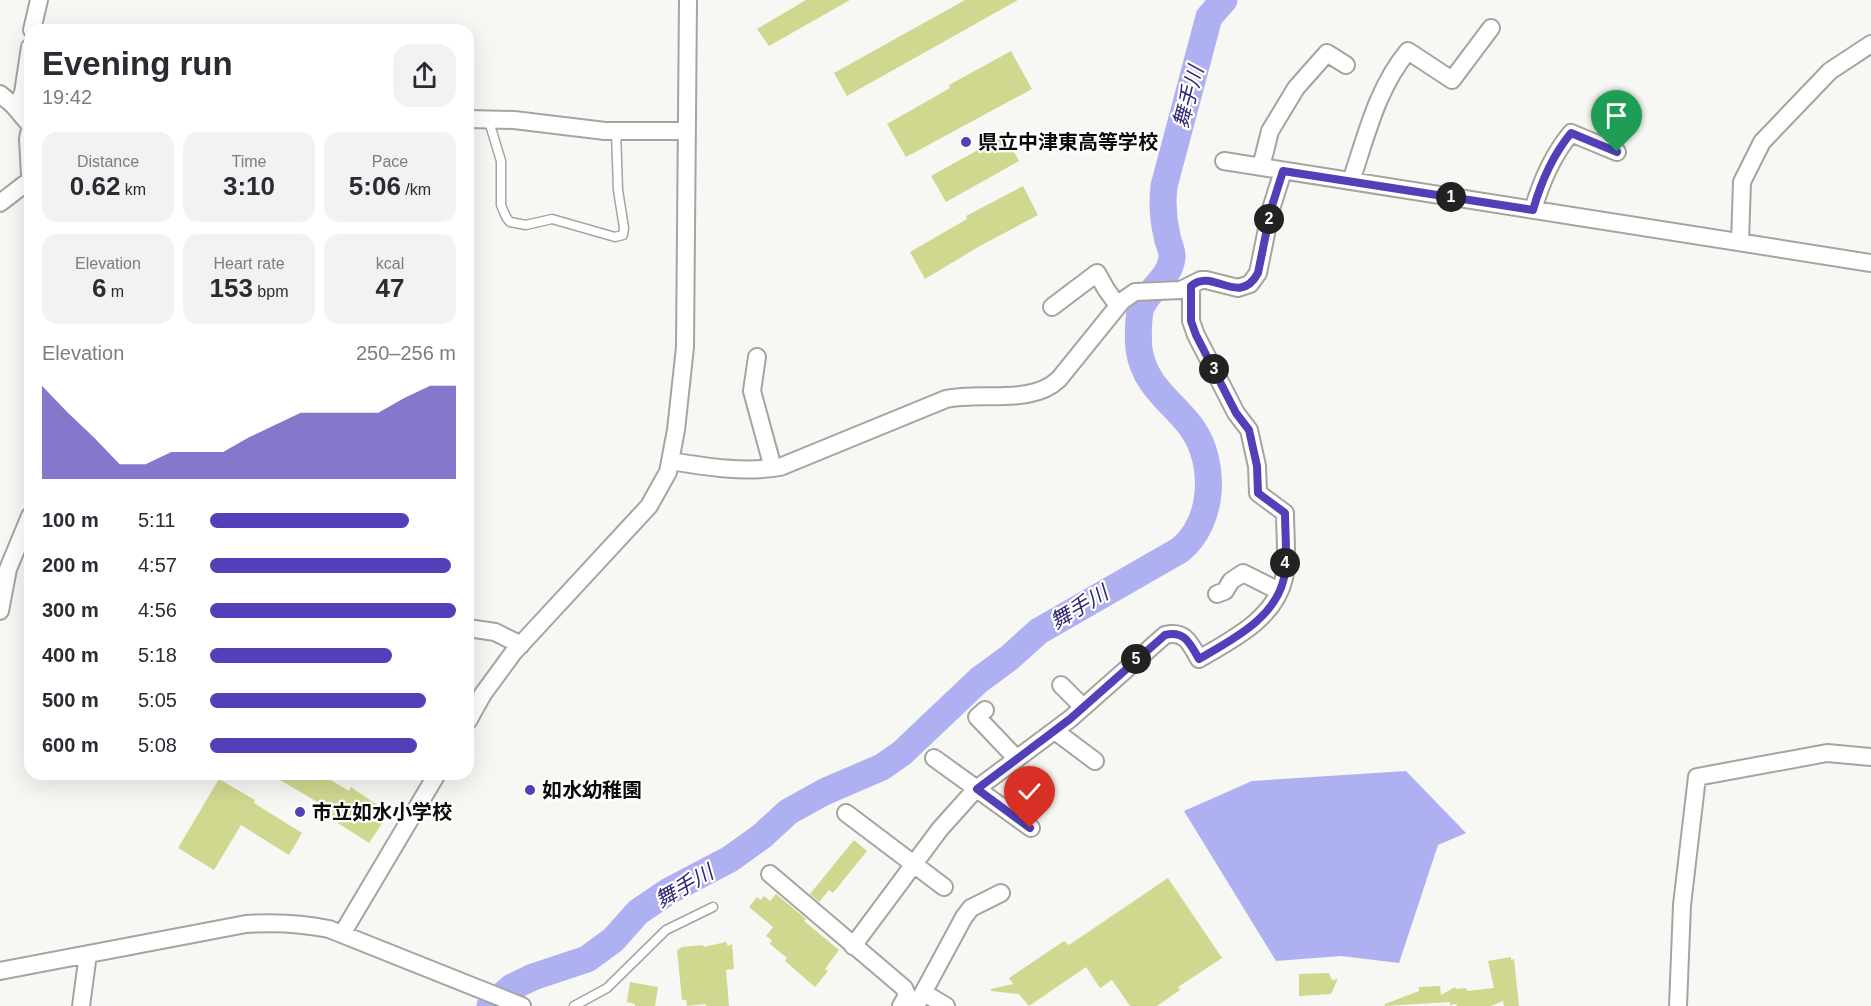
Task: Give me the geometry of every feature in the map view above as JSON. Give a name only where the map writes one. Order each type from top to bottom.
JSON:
[{"type":"street","points":[[33,24],[39,0]]},
{"type":"street","points":[[474,710],[483,694],[521,645],[648,506],[664,480],[671,462],[684,356],[688,0]]},
{"type":"street","points":[[1352,182],[1374,111],[1393,68],[1408,51],[1452,80],[1491,28]]},
{"type":"street","points":[[1740,242],[1742,182],[1762,142],[1830,71],[1871,44]]},
{"type":"street","points":[[1261,167],[1270,131],[1296,88],[1327,53],[1346,65]]},
{"type":"street","points":[[16,108],[24,89]]},
{"type":"street","points":[[0,94],[24,119]]},
{"type":"street","points":[[474,119],[514,120],[583,130],[687,131]]},
{"type":"street","points":[[1533,210],[1541,182],[1560,146],[1571,133],[1617,152]]},
{"type":"street","points":[[1224,160],[1871,263]]},
{"type":"street","points":[[671,462],[723,469],[773,468],[789,464],[946,399],[971,395],[1020,395],[1042,391],[1059,379],[1118,306],[1135,292],[1181,290],[1196,282],[1206,280],[1238,288],[1250,284],[1258,273],[1271,209],[1283,171]]},
{"type":"street","points":[[0,203],[24,185]]},
{"type":"street","points":[[1052,307],[1097,273],[1118,306]]},
{"type":"street","points":[[853,946],[940,829],[977,789],[1055,731],[1165,635],[1171,633],[1183,635],[1199,659],[1246,629],[1268,610],[1279,591],[1285,569],[1285,513],[1258,493],[1257,466],[1249,430],[1236,413],[1196,335],[1191,321],[1191,286]]},
{"type":"street","points":[[757,357],[752,391],[773,468]]},
{"type":"street","points":[[0,611],[8,569],[24,530]]},
{"type":"street","points":[[1217,594],[1225,591],[1231,581],[1244,573],[1279,591]]},
{"type":"street","points":[[474,629],[495,633],[521,645]]},
{"type":"street","points":[[1061,684],[1083,708]]},
{"type":"street","points":[[985,711],[977,717],[1017,759]]},
{"type":"street","points":[[1055,731],[1095,761]]},
{"type":"street","points":[[1678,1006],[1682,905],[1697,777],[1827,753],[1871,757]]},
{"type":"street","points":[[934,758],[1030,828]]},
{"type":"street","points":[[342,934],[432,780]]},
{"type":"street","points":[[846,813],[945,887]]},
{"type":"street","points":[[770,874],[904,988],[907,995],[901,1006]]},
{"type":"street","points":[[946,1006],[920,1000],[964,917],[971,908],[1001,894]]},
{"type":"street","points":[[0,971],[246,924],[278,922],[314,926],[342,934],[522,1006]]},
{"type":"street","points":[[81,1006],[88,954]]},
{"type":"lane","points":[[488,118],[501,161],[501,205],[510,222],[526,225],[552,219],[615,237],[623,235],[624,228],[618,190],[616,131]]},
{"type":"lane","points":[[574,1006],[607,988],[666,930],[713,907]]},
{"type":"water","points":[[1406,771],[1466,833],[1438,845],[1399,963],[1341,956],[1276,961],[1184,811],[1252,781]]},
{"type":"building","points":[[806,0],[850,0],[769,46],[757,29]]},
{"type":"building","points":[[965,0],[1018,0],[847,96],[834,73]]},
{"type":"building","points":[[1011,51],[1032,89],[906,157],[887,124],[950,88],[949,85]]},
{"type":"building","points":[[1005,135],[1019,161],[946,202],[931,176]]},
{"type":"building","points":[[1023,186],[1038,215],[925,279],[910,252],[967,219],[966,216]]},
{"type":"building","points":[[218,780],[255,800],[254,803],[302,833],[289,855],[241,825],[214,870],[178,848]]},
{"type":"building","points":[[280,780],[331,780],[349,791],[351,787],[389,813],[369,843],[330,818],[334,812]]},
{"type":"building","points":[[854,840],[867,851],[833,893],[829,890],[819,902],[810,894]]},
{"type":"building","points":[[1168,878],[1222,958],[1178,987],[1180,990],[1157,1006],[1130,1006],[1112,980],[1100,988],[1086,967],[1029,1006],[1019,994],[991,991],[991,989],[1013,984],[1009,978],[1064,941],[1069,945]]},
{"type":"building","points":[[776,894],[839,950],[825,969],[828,971],[815,987],[785,961],[787,958],[770,944],[772,940],[766,936],[773,927],[749,907],[757,897],[761,900],[764,896],[770,901]]},
{"type":"building","points":[[726,942],[728,946],[732,944],[734,969],[726,970],[729,1006],[706,1006],[705,1004],[687,1006],[686,1000],[682,1000],[677,950],[682,947],[703,945],[704,947]]},
{"type":"building","points":[[1511,957],[1511,960],[1514,959],[1519,1006],[1504,1006],[1503,1001],[1491,1006],[1457,1006],[1456,1004],[1450,1005],[1450,1002],[1385,1006],[1385,1004],[1419,991],[1419,987],[1440,986],[1441,995],[1455,987],[1456,989],[1466,988],[1467,991],[1494,988],[1488,961]]},
{"type":"building","points":[[1329,973],[1332,980],[1338,979],[1331,994],[1299,996],[1299,974]]},
{"type":"building","points":[[630,982],[658,987],[655,1006],[635,1006],[627,1002]]},
{"type":"waterway","name":"舞手川","points":[[490,1006],[512,987],[533,977],[587,959],[613,940],[638,912],[669,891],[730,859],[762,836],[788,812],[824,792],[882,767],[902,753],[979,680],[1009,658],[1039,631],[1180,550],[1191,538],[1200,524],[1208,492],[1205,458],[1192,428],[1160,393],[1147,373],[1142,362],[1138,334],[1140,312],[1144,301],[1170,266],[1172,255],[1164,217],[1164,186],[1209,17],[1224,0]]},
{"type":"place","name":"県立中津東高等学校","points":[[966,142]]},
{"type":"place","name":"如水幼稚園","points":[[530,790]]},
{"type":"place","name":"市立如水小学校","points":[[300,812]]},
{"type":"route","points":[[1030,828],[977,789],[1070,719],[1165,635],[1171,633],[1183,635],[1199,659],[1260,618],[1275,599],[1283,581],[1285,513],[1258,493],[1257,466],[1249,430],[1236,413],[1196,335],[1191,321],[1191,286],[1201,280],[1206,280],[1238,288],[1254,280],[1258,273],[1271,209],[1283,171],[1533,210],[1541,182],[1560,146],[1571,133],[1617,152]]}]
